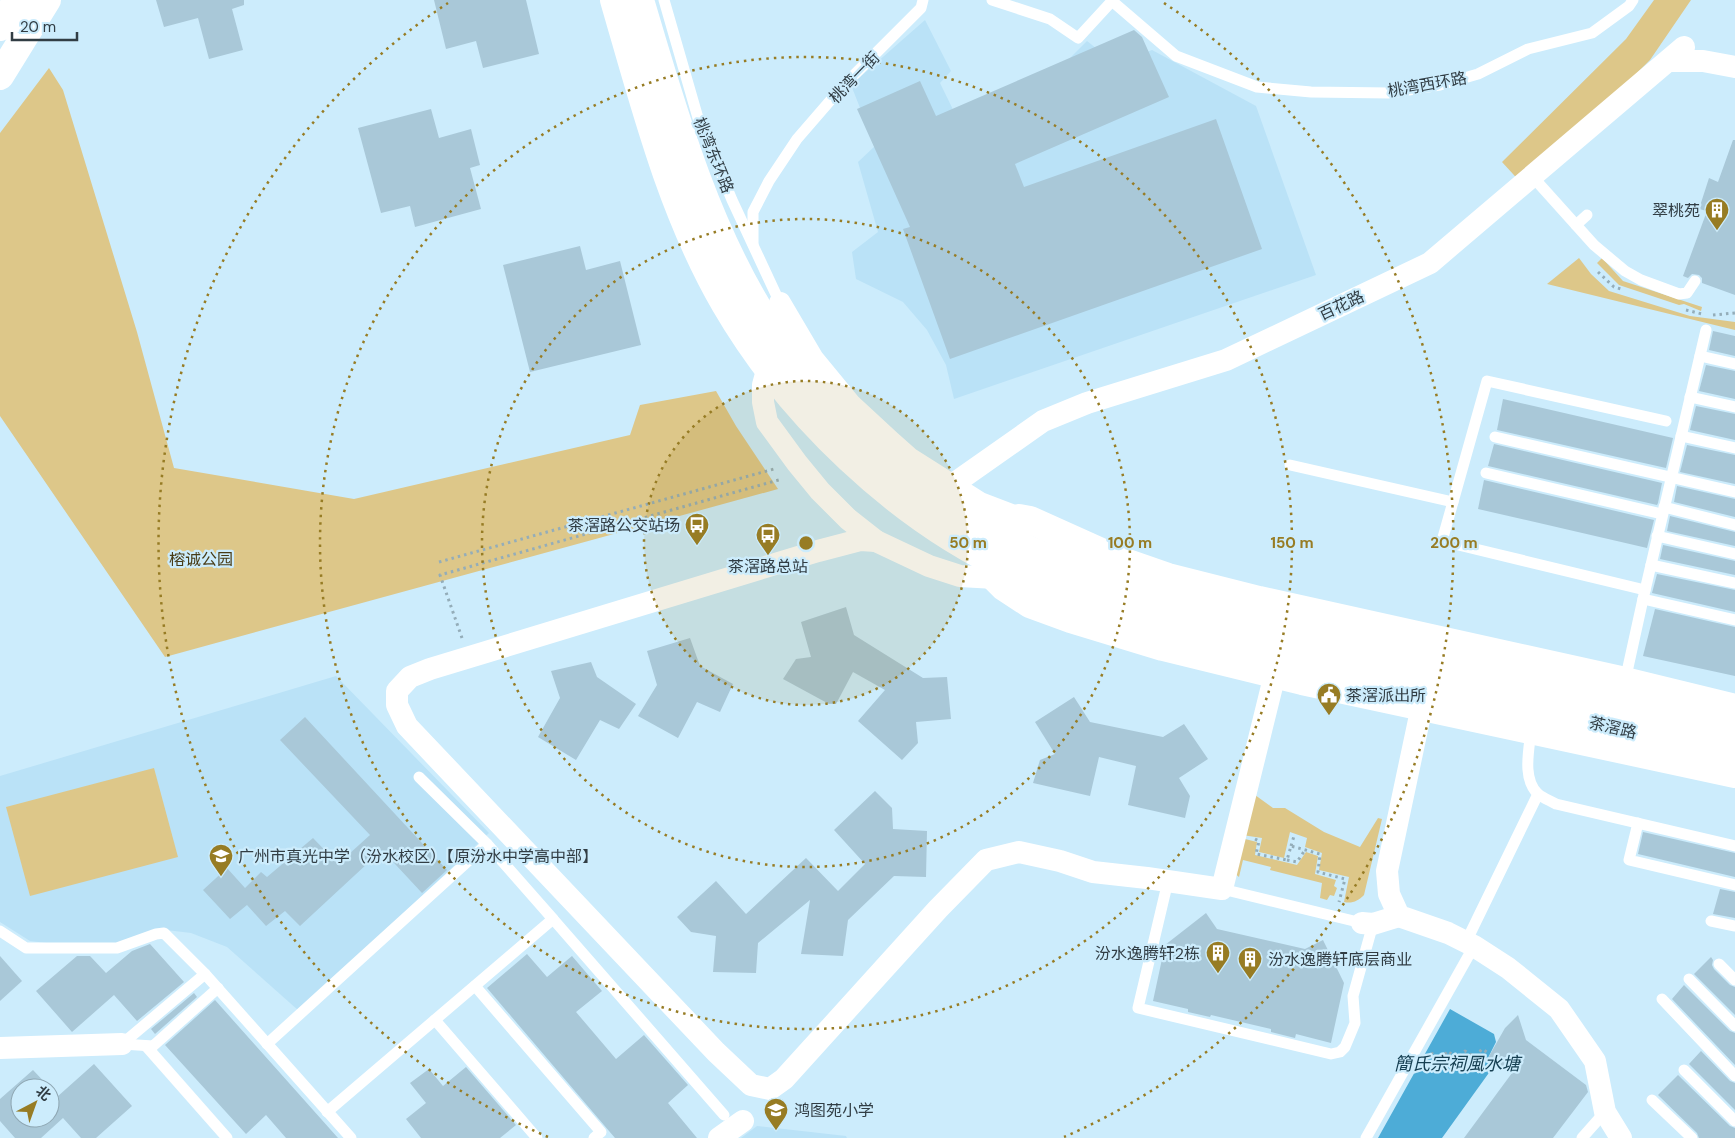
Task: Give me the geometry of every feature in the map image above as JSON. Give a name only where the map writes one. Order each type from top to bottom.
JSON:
[{"type":"main road","points":[[0,27],[17,0]]},
{"type":"main road","points":[[0,76],[47,0]]},
{"type":"main road","points":[[614,0],[645,107],[676,200],[698,252],[725,304],[758,356],[793,402],[832,442],[886,490],[926,521],[969,548],[1012,570],[1057,589],[1116,608],[1260,646],[1494,686]]},
{"type":"main road","points":[[640,0],[695,174],[718,230],[741,276],[769,326],[800,368],[838,413],[881,453],[921,485],[963,514],[1016,544],[1076,568],[1158,595],[1494,686]]},
{"type":"main road","points":[[1735,708],[1625,681],[1259,600],[1168,577],[1119,560],[1030,520],[1019,518],[1010,522],[998,535],[991,550],[991,570],[995,578],[1004,587],[1030,604],[1071,619],[1163,647],[1531,731],[1735,774]]},
{"type":"main road","name":"茶滘路","points":[[1494,686],[1735,729]]},
{"type":"main road","name":"茶滘路","points":[[1494,686],[1735,756]]},
{"type":"street","name":"百花路","points":[[952,485],[1043,421],[1087,403],[1226,360],[1430,263],[1676,54],[1703,61],[1733,62]]},
{"type":"street","points":[[780,303],[813,359],[850,404]]},
{"type":"street","points":[[780,303],[773,351],[763,385],[763,402],[767,422],[797,463],[848,519],[876,541],[929,566],[960,576],[995,578]]},
{"type":"street","points":[[775,433],[772,415],[775,402],[787,385],[798,378],[818,379],[830,386],[909,458],[980,503],[1019,518]]},
{"type":"street","points":[[876,541],[860,540],[818,551],[430,669],[410,677],[397,691],[397,705],[407,726],[716,1052],[751,1084],[770,1088],[784,1079],[938,909],[986,860],[1019,852],[1060,861],[1094,872],[1222,889],[1275,674]]},
{"type":"street","points":[[1399,916],[1389,894],[1387,871],[1422,706]]},
{"type":"street","points":[[1367,924],[1399,916],[1448,933],[1470,944],[1508,968],[1558,1009],[1595,1061],[1605,1112],[1621,1138]]},
{"type":"street","points":[[0,1048],[122,1044]]},
{"type":"street","points":[[719,1138],[734,1118]]},
{"type":"lane","name":"桃湾东环路","points":[[664,0],[698,118],[753,247],[780,303]]},
{"type":"lane","name":"桃湾一街","points":[[753,247],[753,212],[769,180],[797,139],[842,87],[921,8],[922,0]]},
{"type":"lane","points":[[992,0],[1050,19],[1078,38],[1112,1]]},
{"type":"lane","name":"桃湾西环路","points":[[1112,1],[1176,56],[1257,87],[1311,92],[1390,93],[1440,85],[1478,74],[1528,50],[1592,33],[1629,6],[1633,0]]},
{"type":"lane","points":[[1532,176],[1594,245],[1625,271],[1641,280],[1679,294],[1687,293],[1696,280]]},
{"type":"lane","points":[[1576,225],[1587,215]]},
{"type":"lane","points":[[1625,681],[1706,330]]},
{"type":"lane","points":[[1700,356],[1735,364]]},
{"type":"lane","points":[[1666,421],[1487,380],[1442,541],[1735,620]]},
{"type":"lane","points":[[1690,397],[1735,407]]},
{"type":"lane","points":[[1681,436],[1735,448]]},
{"type":"lane","points":[[1496,437],[1735,492]]},
{"type":"lane","points":[[1290,465],[1453,502]]},
{"type":"lane","points":[[1486,472],[1735,525]]},
{"type":"lane","points":[[1657,536],[1735,554]]},
{"type":"lane","points":[[1651,565],[1735,583]]},
{"type":"lane","points":[[1531,731],[1528,759],[1530,780],[1538,794],[1556,804],[1735,846]]},
{"type":"lane","points":[[419,777],[487,844],[734,1118]]},
{"type":"lane","points":[[1366,1138],[1470,944],[1538,794]]},
{"type":"lane","points":[[1638,824],[1629,860],[1735,885]]},
{"type":"lane","points":[[268,1044],[487,844]]},
{"type":"lane","points":[[1168,881],[1138,1008],[1331,1054],[1340,1052],[1345,1047],[1355,1023],[1353,996],[1367,924],[1222,889]]},
{"type":"lane","points":[[327,1112],[553,919]]},
{"type":"lane","points":[[1711,921],[1735,926]]},
{"type":"lane","points":[[0,930],[26,948],[117,948],[164,932],[218,988],[350,1138]]},
{"type":"lane","points":[[1719,964],[1735,980]]},
{"type":"lane","points":[[122,1044],[205,974]]},
{"type":"lane","points":[[1146,974],[1158,977]]},
{"type":"lane","points":[[1689,979],[1735,1026]]},
{"type":"lane","points":[[475,986],[601,1132],[594,1138]]},
{"type":"lane","points":[[122,1044],[154,1046],[218,988]]},
{"type":"lane","points":[[1662,999],[1735,1076]]},
{"type":"lane","points":[[435,1020],[537,1138]]},
{"type":"lane","points":[[146,1046],[227,1138]]},
{"type":"lane","points":[[1684,1070],[1735,1121]]},
{"type":"lane","points":[[1652,1100],[1692,1138]]},
{"type":"lane","points":[[1582,1138],[1605,1112]]},
{"type":"path","points":[[439,562],[797,463]]},
{"type":"path","points":[[469,657],[440,575],[772,482]]},
{"type":"path","points":[[1287,860],[1294,836]]},
{"type":"path","points":[[1253,839],[1259,840],[1256,854],[1297,862],[1305,850]]},
{"type":"path","points":[[1291,846],[1320,854],[1318,872],[1345,879],[1336,917]]},
{"type":"path","points":[[1428,1051],[1442,1060],[1447,1052],[1458,1058],[1464,1051],[1475,1057],[1482,1049],[1490,1054]]},
{"type":"shaded area","points":[[925,20],[951,71],[940,83],[965,134],[1037,91],[1087,41],[1116,64],[1152,50],[1256,106],[1316,275],[954,399],[946,365],[927,330],[903,302],[856,279],[852,252],[878,232],[858,162],[875,146],[851,85]]},
{"type":"shaded area","name":"广州市真光中学（汾水校区）【原汾水中学高中部】","points":[[336,676],[489,833],[299,1011],[227,947],[191,933],[158,929],[117,944],[63,945],[30,941],[0,922],[0,776]]},
{"type":"shaded area","name":"鸿图苑小学","points":[[757,1126],[846,1136],[847,1138],[741,1138]]},
{"type":"green space","points":[[1654,0],[1691,0],[1650,60],[1524,186],[1502,162],[1626,39]]},
{"type":"green space","name":"榕诚公园","points":[[49,68],[63,90],[137,332],[174,468],[354,499],[630,435],[640,405],[716,391],[736,426],[778,489],[165,657],[0,416],[0,133]]},
{"type":"green space","points":[[1579,258],[1591,274],[1609,291],[1690,316],[1735,322],[1735,330],[1547,284]]},
{"type":"green space","points":[[1602,258],[1623,281],[1702,307],[1701,311],[1684,304],[1679,305],[1619,285],[1597,263]]},
{"type":"green space","points":[[154,768],[178,857],[30,896],[6,807]]},
{"type":"green space","points":[[1255,795],[1273,808],[1285,808],[1324,832],[1360,847],[1378,818],[1382,819],[1364,895],[1355,902],[1344,902],[1349,877],[1319,870],[1322,853],[1305,847],[1307,838],[1290,832],[1284,858],[1259,852],[1262,838],[1242,835]]},
{"type":"green space","points":[[1241,838],[1257,842],[1255,855],[1297,865],[1306,852],[1318,856],[1315,874],[1336,880],[1334,886],[1337,888],[1334,896],[1330,895],[1327,900],[1320,898],[1322,883],[1270,870],[1271,867],[1243,860],[1239,877],[1233,872]]},
{"type":"water","name":"簡氏宗祠風水塘","points":[[1450,1009],[1494,1034],[1496,1042],[1488,1058],[1496,1063],[1442,1138],[1378,1138]]},
{"type":"building","points":[[156,0],[244,0],[244,5],[232,9],[243,50],[209,59],[198,18],[164,27]]},
{"type":"building","points":[[434,0],[526,0],[539,54],[483,68],[476,41],[446,49]]},
{"type":"building","points":[[1134,30],[1142,37],[1169,97],[1015,164],[1024,187],[1216,119],[1262,249],[950,359],[903,229],[910,227],[857,109],[920,81],[936,116]]},
{"type":"building","points":[[431,109],[439,138],[471,129],[480,165],[470,168],[481,209],[415,227],[410,206],[381,213],[358,128]]},
{"type":"building","name":"翠桃苑","points":[[1733,140],[1735,140],[1735,295],[1702,283],[1702,278],[1699,275],[1692,274],[1688,278],[1683,276],[1707,211],[1699,209],[1709,178],[1718,182]]},
{"type":"building","points":[[580,246],[586,270],[620,261],[641,345],[530,372],[503,265]]},
{"type":"building","points":[[1713,331],[1735,336],[1735,356],[1709,350]]},
{"type":"building","points":[[1706,365],[1735,371],[1735,399],[1699,391]]},
{"type":"building","points":[[1503,399],[1673,438],[1666,468],[1497,430]]},
{"type":"building","points":[[1696,406],[1735,414],[1735,440],[1690,430]]},
{"type":"building","points":[[1494,444],[1662,483],[1658,503],[1657,505],[1488,466]]},
{"type":"building","points":[[1687,445],[1735,455],[1735,484],[1680,472]]},
{"type":"building","points":[[1484,480],[1654,520],[1647,548],[1478,509]]},
{"type":"building","points":[[1677,486],[1735,499],[1735,517],[1674,502]]},
{"type":"building","points":[[1670,516],[1735,532],[1735,546],[1667,531]]},
{"type":"building","points":[[1663,545],[1735,561],[1735,575],[1660,559]]},
{"type":"building","points":[[1657,574],[1735,590],[1735,612],[1652,593]]},
{"type":"building","points":[[846,607],[854,635],[923,678],[947,677],[951,719],[916,722],[918,743],[902,760],[858,721],[885,690],[853,672],[836,704],[829,704],[783,679],[796,659],[811,657],[801,622]]},
{"type":"building","points":[[1655,609],[1735,627],[1735,676],[1643,656]]},
{"type":"building","points":[[690,638],[700,666],[733,684],[720,712],[697,702],[678,738],[638,716],[657,685],[647,651]]},
{"type":"building","points":[[591,662],[597,677],[636,704],[619,729],[600,720],[576,760],[538,737],[560,698],[551,671]]},
{"type":"building","points":[[1074,697],[1090,722],[1163,737],[1184,724],[1208,759],[1179,778],[1190,796],[1185,818],[1128,805],[1136,766],[1099,757],[1090,796],[1033,783],[1040,760],[1055,754],[1035,722]]},
{"type":"building","points":[[305,717],[447,870],[422,893],[382,850],[300,926],[285,911],[266,926],[247,905],[230,919],[203,890],[227,868],[245,888],[261,872],[267,877],[313,838],[338,864],[370,835],[280,740]]},
{"type":"building","points":[[875,791],[892,808],[893,829],[927,831],[926,877],[894,876],[848,920],[843,956],[801,954],[810,900],[758,943],[756,973],[713,972],[716,936],[691,932],[677,917],[716,881],[746,914],[806,858],[838,891],[865,864],[834,830]]},
{"type":"building","points":[[1643,832],[1735,853],[1735,877],[1638,854]]},
{"type":"building","points":[[1720,889],[1735,892],[1735,918],[1713,914]]},
{"type":"building","name":"汾水逸腾轩底层商业","points":[[1206,913],[1217,929],[1305,949],[1323,940],[1344,983],[1331,1043],[1296,1034],[1295,1038],[1271,1032],[1271,1029],[1211,1015],[1210,1017],[1188,1012],[1188,1009],[1153,1001],[1165,945]]},
{"type":"building","points":[[150,944],[184,982],[137,1021],[114,995],[72,1032],[36,991],[77,956],[90,956],[106,973],[132,951]]},
{"type":"building","points":[[527,954],[547,977],[572,956],[602,991],[576,1012],[616,1059],[644,1035],[688,1085],[668,1103],[697,1138],[615,1138],[487,988]]},
{"type":"building","points":[[0,956],[22,981],[0,1001]]},
{"type":"building","points":[[1711,957],[1714,969],[1730,985],[1735,987],[1735,1015],[1694,974]]},
{"type":"building","points":[[1684,985],[1730,1031],[1735,1033],[1735,1065],[1672,999]]},
{"type":"building","points":[[194,993],[197,997],[155,1034],[151,1029]]},
{"type":"building","points":[[215,1000],[338,1138],[286,1138],[266,1115],[246,1134],[165,1045]]},
{"type":"building","points":[[1518,1015],[1526,1040],[1586,1085],[1588,1092],[1553,1138],[1464,1138],[1512,1073],[1488,1058],[1505,1028]]},
{"type":"building","points":[[1701,1051],[1730,1081],[1735,1083],[1735,1110],[1689,1064]]},
{"type":"building","points":[[94,1064],[132,1106],[96,1138],[81,1138],[63,1118],[60,1121],[60,1094]]},
{"type":"building","points":[[466,1067],[516,1125],[500,1138],[421,1138],[406,1119],[426,1103],[410,1083],[429,1069],[443,1086]]},
{"type":"building","points":[[33,1070],[41,1078],[24,1078]]},
{"type":"building","points":[[1678,1075],[1730,1126],[1735,1128],[1735,1138],[1699,1138],[1697,1133],[1658,1095]]},
{"type":"building","points":[[10,1090],[10,1128],[52,1128],[41,1138],[15,1138],[0,1121],[0,1099]]},
{"type":"place","name":"翠桃苑","points":[[1717,231]]},
{"type":"place","name":"茶滘路公交站场","points":[[697,546]]},
{"type":"place","name":"茶滘路总站","points":[[768,556]]},
{"type":"place","name":"茶滘派出所","points":[[1329,716]]},
{"type":"place","name":"广州市真光中学（汾水校区）【原汾水中学高中部】","points":[[221,877]]},
{"type":"place","name":"汾水逸腾轩2栋","points":[[1218,974]]},
{"type":"place","name":"汾水逸腾轩底层商业","points":[[1250,980]]},
{"type":"place","name":"鸿图苑小学","points":[[776,1131]]}]
